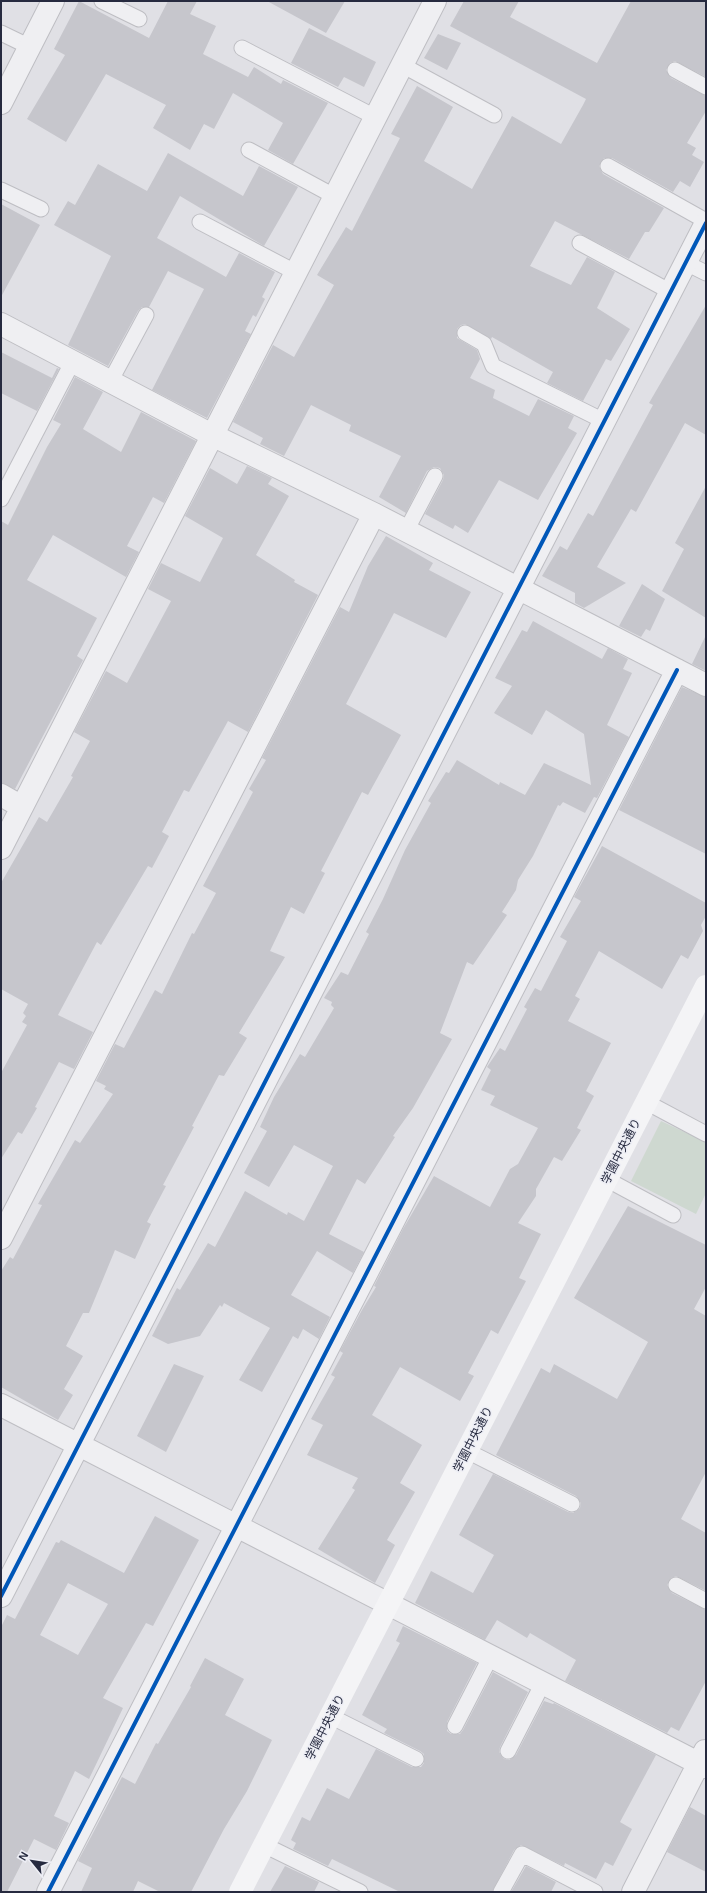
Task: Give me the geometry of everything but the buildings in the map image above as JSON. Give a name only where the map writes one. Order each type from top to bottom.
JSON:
[{"type":"street","points":[[1,103],[53,1]]},
{"type":"street","points":[[1,848],[435,1]]},
{"type":"street","points":[[1,1596],[706,222]]},
{"type":"street","points":[[1,324],[111,380],[212,435],[406,530],[706,685]]},
{"type":"street","points":[[1,1238],[374,514]]},
{"type":"street","points":[[48,1892],[677,670]]},
{"type":"street","points":[[1,795],[22,807]]},
{"type":"street","name":"学園中央通り","points":[[240,1892],[606,1179],[703,997]]},
{"type":"street","points":[[1,1404],[543,1683],[704,1760],[633,1892]]},
{"type":"lane","points":[[102,1],[139,19]]},
{"type":"lane","points":[[1,33],[30,47]]},
{"type":"lane","points":[[242,48],[376,118]]},
{"type":"lane","points":[[402,64],[494,115]]},
{"type":"lane","points":[[675,70],[706,87]]},
{"type":"lane","points":[[249,150],[334,196]]},
{"type":"lane","points":[[608,166],[706,222]]},
{"type":"lane","points":[[1,190],[41,210]]},
{"type":"lane","points":[[200,222],[295,272]]},
{"type":"lane","points":[[580,243],[671,292]]},
{"type":"lane","points":[[686,263],[706,273]]},
{"type":"lane","points":[[111,380],[146,315]]},
{"type":"lane","points":[[465,333],[484,344],[493,366],[604,421]]},
{"type":"lane","points":[[1,499],[72,360]]},
{"type":"lane","points":[[406,530],[435,476]]},
{"type":"lane","points":[[646,1102],[706,1134]]},
{"type":"lane","points":[[606,1179],[673,1215]]},
{"type":"lane","points":[[467,1451],[572,1504]]},
{"type":"lane","points":[[676,1585],[706,1601]]},
{"type":"lane","points":[[455,1726],[491,1656]]},
{"type":"lane","points":[[508,1751],[543,1683]]},
{"type":"lane","points":[[330,1716],[416,1760]]},
{"type":"lane","points":[[264,1845],[360,1892]]},
{"type":"lane","points":[[501,1892],[522,1854],[595,1892]]},
{"type":"shaded area","points":[[661,1121],[706,1142],[706,1193],[696,1214],[631,1181]]},
{"type":"cycle path","points":[[1,1596],[706,223]]},
{"type":"cycle path","points":[[48,1892],[677,670]]}]
